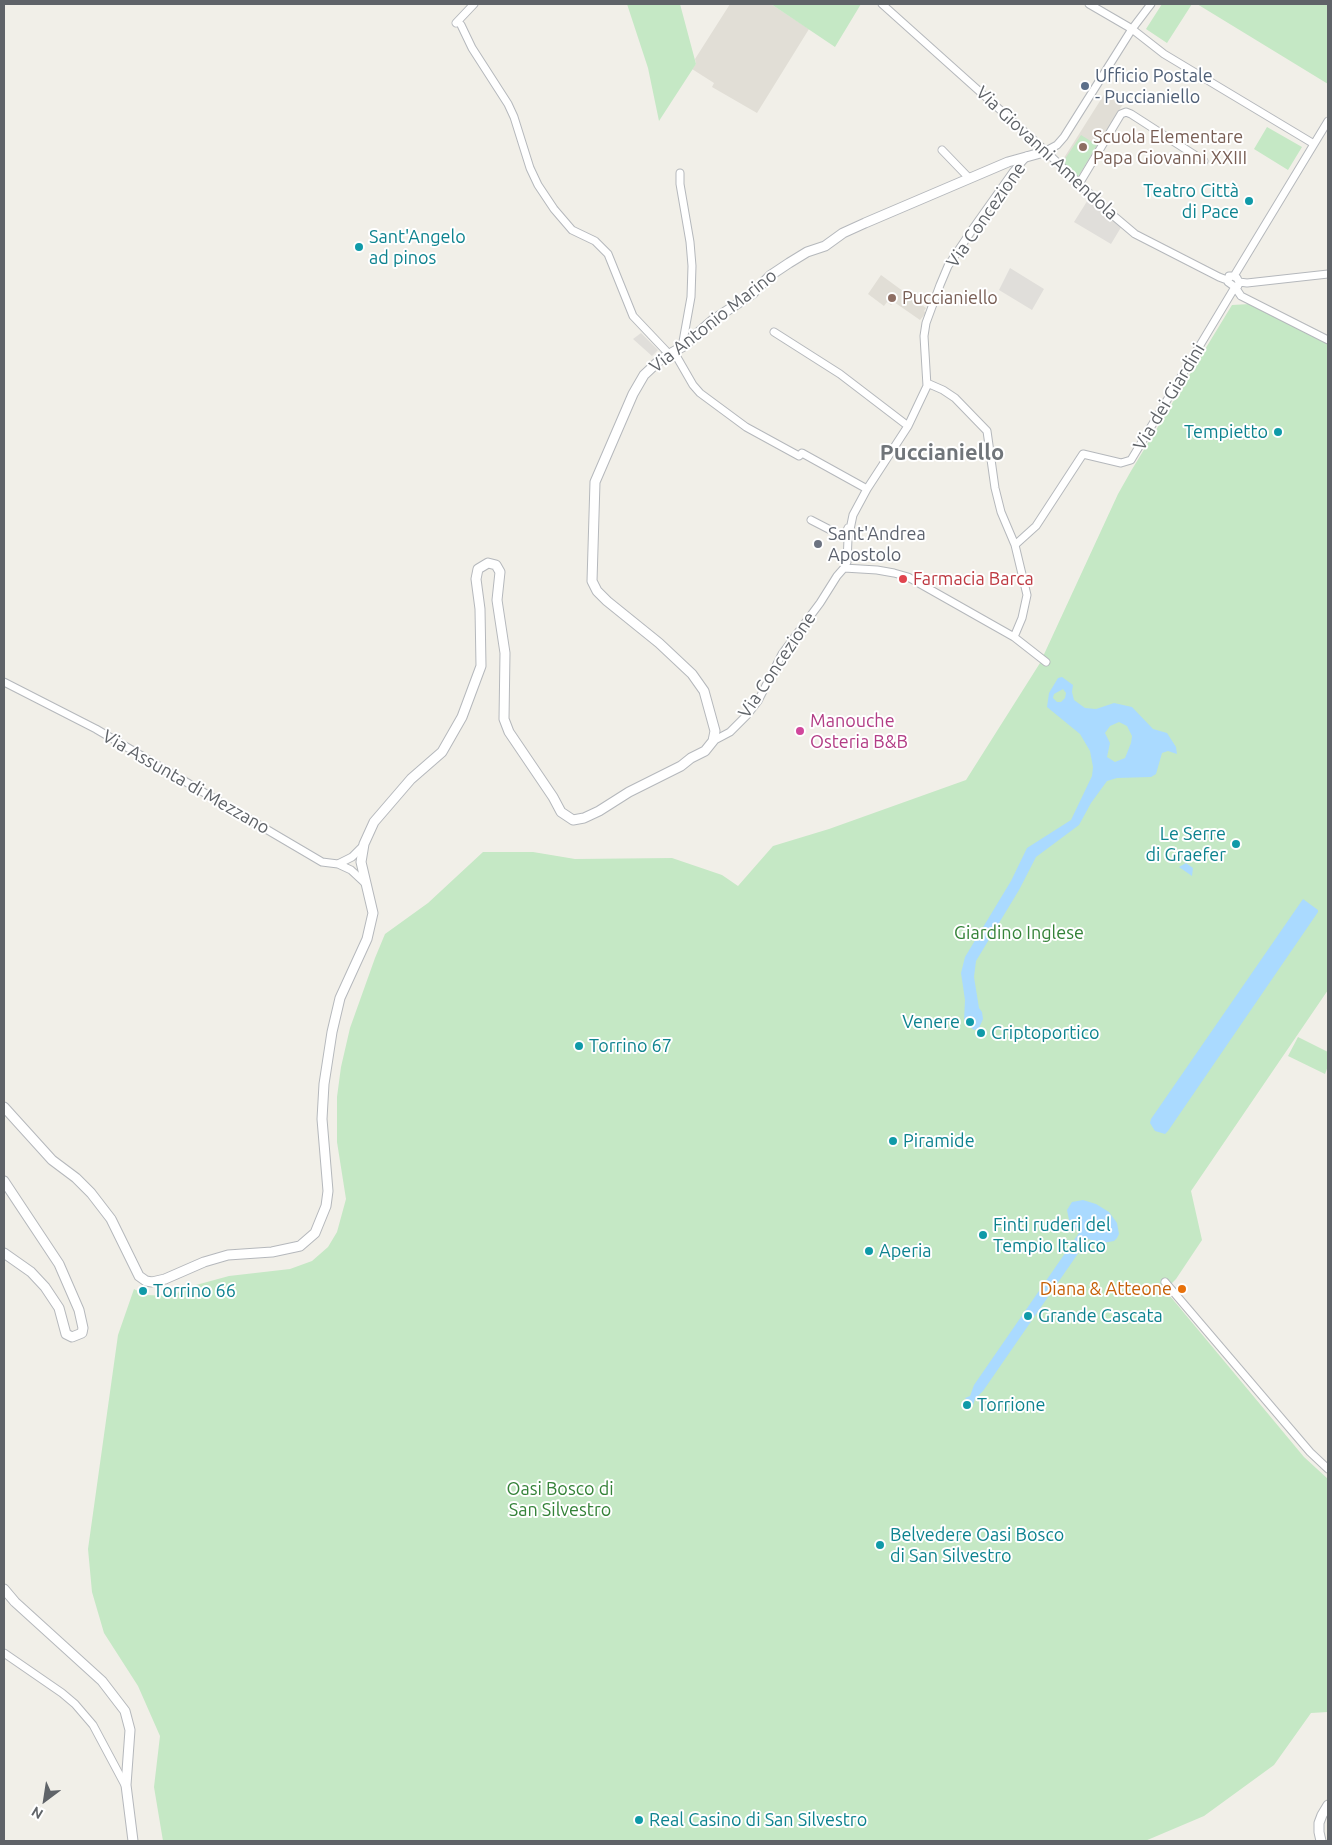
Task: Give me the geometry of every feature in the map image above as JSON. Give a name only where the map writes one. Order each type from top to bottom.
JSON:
[{"type":"street","points":[[474,4],[459,24],[508,104],[538,185],[554,209],[572,230],[596,241],[608,254],[633,316],[675,351],[693,385],[700,393],[746,428],[799,456],[802,453],[867,490]]},
{"type":"street","name":"Via Giovanni Amendola","points":[[882,4],[1135,234],[1219,277],[1234,281],[1247,283],[1328,274]]},
{"type":"street","points":[[1088,4],[1132,29],[1164,54],[1314,144]]},
{"type":"street","points":[[1044,152],[1057,145],[1064,137],[1132,29],[1152,4]]},
{"type":"street","points":[[1079,184],[1122,114],[1126,112],[1204,161]]},
{"type":"street","points":[[1328,121],[1234,281],[1241,296],[1328,340]]},
{"type":"street","points":[[942,150],[969,178]]},
{"type":"street","name":"Via Antonio Marino","points":[[713,741],[716,731],[710,710],[704,691],[692,674],[659,643],[606,601],[597,591],[592,581],[595,482],[633,394],[644,375],[713,320],[752,294],[772,275],[801,256],[825,246],[850,230],[950,188],[969,178],[1027,156],[1044,152]]},
{"type":"street","name":"Via Concezione","points":[[713,741],[730,732],[753,708],[782,654],[820,603],[836,576],[844,568],[848,552],[850,524],[867,490],[908,426],[923,396],[927,383],[924,336],[926,323],[948,266],[1012,172],[1027,156]]},
{"type":"street","points":[[675,351],[690,302],[692,274],[690,242],[680,184],[680,173]]},
{"type":"street","name":"Via dei Giardini","points":[[1014,545],[1036,526],[1083,454],[1121,462],[1131,460],[1234,281]]},
{"type":"street","points":[[774,332],[840,374],[908,426]]},
{"type":"street","points":[[927,383],[955,398],[987,430],[994,488],[1014,545],[1027,595],[1022,618],[1014,637]]},
{"type":"street","points":[[811,520],[844,537],[850,524]]},
{"type":"street","points":[[4,1106],[52,1160],[76,1178],[91,1193],[111,1219],[139,1276],[146,1281],[152,1282],[165,1279],[204,1262],[228,1255],[272,1252],[300,1246],[315,1233],[326,1206],[328,1191],[322,1120],[328,1057],[340,998],[367,939],[373,913],[361,862],[364,844],[374,822],[411,779],[442,752],[462,717],[481,666],[480,609],[476,579],[478,568],[488,563],[496,565],[500,572],[497,600],[505,653],[504,719],[509,732],[561,812],[573,820],[592,814],[629,792],[681,766],[705,751],[713,741]]},
{"type":"street","points":[[844,568],[894,572],[908,578],[1014,637],[1046,662]]},
{"type":"street","name":"Via Assunta di Mezzano","points":[[4,682],[96,729],[322,862],[338,864],[351,870],[368,888]]},
{"type":"street","points":[[338,864],[352,857],[364,844]]},
{"type":"street","points":[[4,1181],[59,1264],[79,1310],[83,1328],[82,1334],[72,1337],[66,1334],[59,1308],[46,1287],[31,1272],[4,1253]]},
{"type":"street","points":[[1165,1282],[1310,1452],[1328,1469]]},
{"type":"street","points":[[4,1589],[15,1602],[102,1681],[122,1706],[130,1730],[126,1786],[133,1841]]},
{"type":"street","points":[[4,1653],[56,1688],[75,1704],[93,1725],[126,1786]]},
{"type":"street","points":[[1322,1841],[1319,1823],[1328,1806]]},
{"type":"shaded area","points":[[730,4],[771,4],[809,29],[757,113],[712,87],[714,83],[692,69],[696,64],[695,59]]},
{"type":"shaded area","name":"Scuola Elementare Papa Giovanni XXIII","points":[[1105,93],[1123,104],[1078,177],[1062,161]]},
{"type":"shaded area","points":[[1091,195],[1123,224],[1111,244],[1074,222]]},
{"type":"shaded area","points":[[1010,268],[1044,289],[1032,310],[999,290]]},
{"type":"shaded area","name":"Puccianiello","points":[[881,275],[926,308],[924,311],[926,313],[920,320],[894,302],[891,305],[887,302],[884,306],[868,294]]},
{"type":"shaded area","points":[[641,333],[658,350],[652,356],[633,339]]},
{"type":"green space","points":[[627,4],[680,4],[696,64],[659,121],[648,68]]},
{"type":"green space","points":[[771,4],[861,4],[835,47]]},
{"type":"green space","points":[[1162,4],[1192,4],[1167,43],[1146,29]]},
{"type":"green space","points":[[1197,4],[1328,4],[1328,84]]},
{"type":"green space","points":[[1267,127],[1302,147],[1288,170],[1254,149]]},
{"type":"green space","points":[[1081,135],[1097,145],[1078,177],[1063,162]]},
{"type":"green space","name":"Oasi Bosco di San Silvestro","points":[[1250,304],[1328,342],[1328,990],[1191,1191],[1202,1240],[1176,1279],[1165,1290],[1304,1457],[1328,1479],[1328,1712],[1311,1713],[1274,1765],[1204,1816],[1145,1841],[163,1841],[154,1787],[160,1736],[138,1686],[104,1633],[92,1592],[88,1549],[118,1335],[134,1289],[146,1295],[170,1296],[196,1285],[229,1276],[290,1269],[312,1261],[328,1247],[337,1232],[346,1199],[337,1142],[337,1097],[341,1067],[350,1028],[385,934],[428,903],[483,852],[533,852],[575,859],[672,858],[722,875],[738,886],[773,846],[829,829],[966,780],[1040,663],[1118,494],[1131,471],[1232,305]]},
{"type":"green space","points":[[1298,1037],[1328,1052],[1328,1066],[1325,1074],[1288,1056]]},
{"type":"water","points":[[1062,677],[1073,685],[1074,700],[1085,708],[1096,709],[1114,703],[1132,707],[1153,729],[1167,733],[1176,747],[1177,754],[1168,751],[1162,753],[1156,774],[1151,777],[1117,778],[1107,781],[1091,803],[1079,825],[1036,857],[1019,890],[976,961],[974,977],[979,1008],[983,1019],[979,1028],[974,1030],[964,1020],[965,1000],[961,973],[965,957],[1011,881],[1027,848],[1071,820],[1092,776],[1093,767],[1090,751],[1080,734],[1047,707],[1049,693],[1058,678]],"holes":[[[1063,689],[1066,693],[1065,698],[1061,702],[1057,702],[1053,698],[1054,694]],[[1119,722],[1127,726],[1132,736],[1125,758],[1115,762],[1107,757],[1110,743],[1105,733],[1110,726]]]},
{"type":"water","points":[[1186,863],[1193,868],[1192,876],[1179,867]]},
{"type":"water","points":[[1303,899],[1318,910],[1318,912],[1168,1131],[1165,1134],[1155,1131],[1150,1123],[1151,1119]]},
{"type":"water","points":[[1083,1200],[1096,1204],[1109,1212],[1117,1223],[1119,1234],[1117,1238],[1114,1241],[1103,1243],[1088,1239],[983,1391],[975,1399],[973,1405],[965,1398],[970,1396],[974,1385],[1079,1233],[1069,1220],[1067,1210],[1072,1202]]},
{"type":"place","name":"Ufficio Postale - Puccianiello","points":[[1085,86]]},
{"type":"place","name":"Scuola Elementare Papa Giovanni XXIII","points":[[1083,147]]},
{"type":"place","name":"Teatro Città di Pace","points":[[1249,201]]},
{"type":"place","name":"Sant'Angelo ad pinos","points":[[359,247]]},
{"type":"place","name":"Puccianiello","points":[[892,298]]},
{"type":"place","name":"Tempietto","points":[[1278,432]]},
{"type":"place","name":"Sant'Andrea Apostolo","points":[[818,544]]},
{"type":"place","name":"Farmacia Barca","points":[[903,579]]},
{"type":"place","name":"Manouche Osteria B&B","points":[[800,731]]},
{"type":"place","name":"Le Serre di Graefer","points":[[1236,844]]},
{"type":"place","name":"Venere","points":[[970,1022]]},
{"type":"place","name":"Criptoportico","points":[[981,1033]]},
{"type":"place","name":"Torrino 67","points":[[579,1046]]},
{"type":"place","name":"Piramide","points":[[893,1141]]},
{"type":"place","name":"Finti ruderi del Tempio Italico","points":[[983,1235]]},
{"type":"place","name":"Aperia","points":[[869,1251]]},
{"type":"place","name":"Diana & Atteone","points":[[1182,1289]]},
{"type":"place","name":"Torrino 66","points":[[143,1291]]},
{"type":"place","name":"Grande Cascata","points":[[1028,1316]]},
{"type":"place","name":"Torrione","points":[[967,1405]]},
{"type":"place","name":"Belvedere Oasi Bosco di San Silvestro","points":[[880,1545]]},
{"type":"place","name":"Real Casino di San Silvestro","points":[[639,1820]]},
{"type":"district","name":"Puccianiello","points":[[942,453]]},
{"type":"park label","name":"Giardino Inglese","points":[[1019,933]]}]
